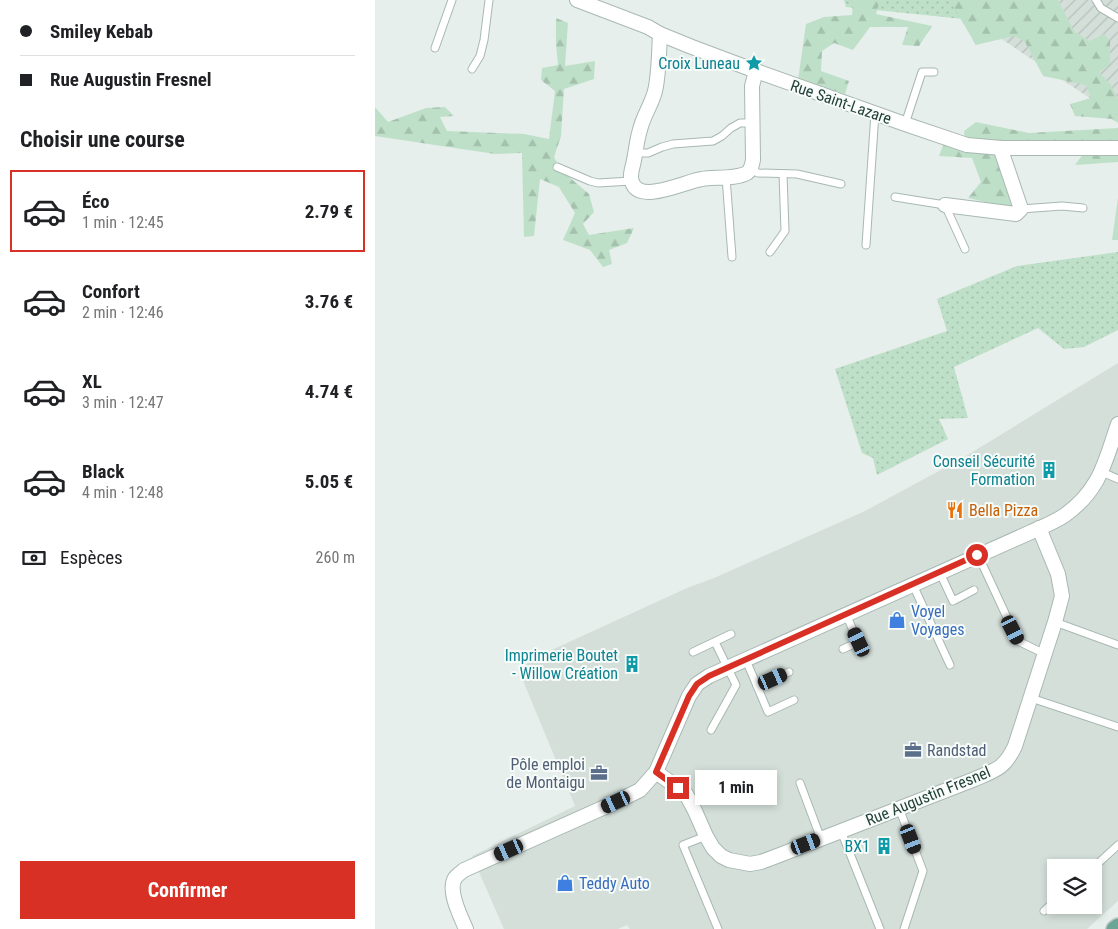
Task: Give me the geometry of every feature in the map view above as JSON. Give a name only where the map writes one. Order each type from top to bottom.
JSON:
[{"type":"main road","points":[[1114,929],[1118,926]]},
{"type":"street","name":"Rue Saint-Lazare","points":[[577,0],[756,72],[967,144],[1002,148],[1118,148]]},
{"type":"street","points":[[660,34],[655,89],[640,129],[631,173],[631,180],[635,188],[641,191],[652,192],[680,186],[699,179],[737,176],[746,173],[752,167],[752,86],[756,72]]},
{"type":"street","points":[[945,205],[1016,214],[1021,209],[1002,148]]},
{"type":"street","points":[[466,929],[456,906],[452,888],[455,878],[465,870],[640,790],[656,772],[689,696],[697,684],[709,676],[1064,516],[1080,503],[1102,472],[1114,448],[1118,424]]},
{"type":"street","name":"Rue Augustin Fresnel","points":[[656,772],[686,794],[706,836],[713,848],[721,856],[739,863],[749,864],[761,862],[821,839],[975,779],[1002,766],[1009,758],[1015,746],[1062,596],[1058,574],[1039,528]]},
{"type":"lane","points":[[435,48],[452,0]]},
{"type":"lane","points":[[472,70],[481,56],[489,0]]},
{"type":"lane","points":[[1096,0],[1101,8],[1118,18]]},
{"type":"lane","points":[[905,124],[922,72],[934,72]]},
{"type":"lane","points":[[867,245],[875,113]]},
{"type":"lane","points":[[636,154],[649,153],[673,144],[713,141],[741,123],[752,123]]},
{"type":"lane","points":[[557,167],[598,183],[631,180]]},
{"type":"lane","points":[[750,169],[758,173],[797,174],[841,184]]},
{"type":"lane","points":[[770,252],[785,231],[783,174]]},
{"type":"lane","points":[[725,177],[732,257]]},
{"type":"lane","points":[[895,197],[945,205],[965,249]]},
{"type":"lane","points":[[1021,209],[1062,206],[1083,208]]},
{"type":"lane","points":[[1102,472],[1118,479]]},
{"type":"lane","points":[[977,555],[1018,641],[1045,654]]},
{"type":"lane","points":[[939,572],[953,601],[974,590]]},
{"type":"lane","points":[[913,584],[950,665]]},
{"type":"lane","points":[[843,648],[859,642],[846,614]]},
{"type":"lane","points":[[1055,622],[1118,645]]},
{"type":"lane","points":[[693,652],[731,634]]},
{"type":"lane","points":[[711,730],[736,685],[715,642]]},
{"type":"lane","points":[[746,660],[768,712],[794,700]]},
{"type":"lane","points":[[757,686],[789,672]]},
{"type":"lane","points":[[1031,698],[1118,727]]},
{"type":"lane","points":[[801,783],[821,839]]},
{"type":"lane","points":[[899,808],[923,871],[904,929]]},
{"type":"lane","points":[[841,831],[880,929]]},
{"type":"lane","points":[[706,836],[683,845],[718,929]]},
{"type":"lane","points":[[1102,860],[1118,845]]},
{"type":"lane","points":[[1044,911],[1047,908]]},
{"type":"shaded area","points":[[980,0],[1118,0],[1118,117],[973,20]]},
{"type":"shaded area","points":[[1118,363],[1118,901],[1087,929],[630,929],[627,925],[618,929],[504,929],[472,856],[575,806],[519,671],[532,659],[687,588],[714,578],[865,511],[961,459]]},
{"type":"green space","points":[[844,0],[980,0],[973,20],[846,7]]},
{"type":"green space","points":[[853,0],[880,0],[876,14],[932,26],[919,46],[902,45],[908,27],[870,27],[853,50],[834,43],[822,51],[821,71],[849,81],[845,94],[798,80],[806,24],[824,17],[852,15]]},
{"type":"green space","points":[[947,0],[1058,0],[1074,31],[1089,41],[1104,34],[1110,41],[1110,65],[1099,72],[1111,85],[1118,99],[1118,123],[1112,119],[1075,116],[1070,104],[1091,98],[1086,85],[1043,76],[1025,42],[1014,36],[976,45],[953,6]]},
{"type":"green space","points":[[556,18],[568,23],[565,66],[595,61],[594,79],[564,89],[561,136],[554,157],[562,171],[589,194],[594,212],[583,224],[589,235],[634,228],[627,243],[609,250],[612,264],[603,267],[590,250],[563,240],[575,213],[559,187],[540,179],[534,236],[524,237],[522,153],[495,154],[375,136],[375,107],[388,122],[426,108],[445,107],[454,116],[440,117],[447,131],[524,134],[549,139],[555,91],[541,80],[542,68],[558,65]]},
{"type":"green space","points":[[976,122],[1029,133],[1118,128],[1118,162],[1075,165],[1092,142],[1000,143],[998,159],[1012,208],[968,198],[981,182],[972,158],[939,156],[944,143],[966,152],[964,131]]},
{"type":"green space","points":[[1118,198],[1118,240],[1112,240]]},
{"type":"green space","points":[[1118,252],[1118,330],[1084,347],[1064,349],[1038,328],[954,367],[968,418],[939,419],[948,439],[877,475],[873,458],[862,453],[835,369],[947,331],[937,299],[1017,266]]},
{"type":"place","name":"Croix Luneau","points":[[754,63]]},
{"type":"place","name":"Conseil Sécurité Formation","points":[[1049,470]]},
{"type":"place","name":"Bella Pizza","points":[[955,510]]},
{"type":"place","name":"Voyel Voyages","points":[[897,620]]},
{"type":"place","name":"Imprimerie Boutet - Willow Création","points":[[632,664]]},
{"type":"place","name":"Randstad","points":[[913,750]]},
{"type":"place","name":"Pôle emploi de Montaigu","points":[[599,773]]},
{"type":"place","name":"BX1","points":[[884,846]]},
{"type":"place","name":"Teddy Auto","points":[[565,883]]},
{"type":"route","points":[[678,788],[656,772],[689,696],[697,684],[709,676],[977,555]]}]
